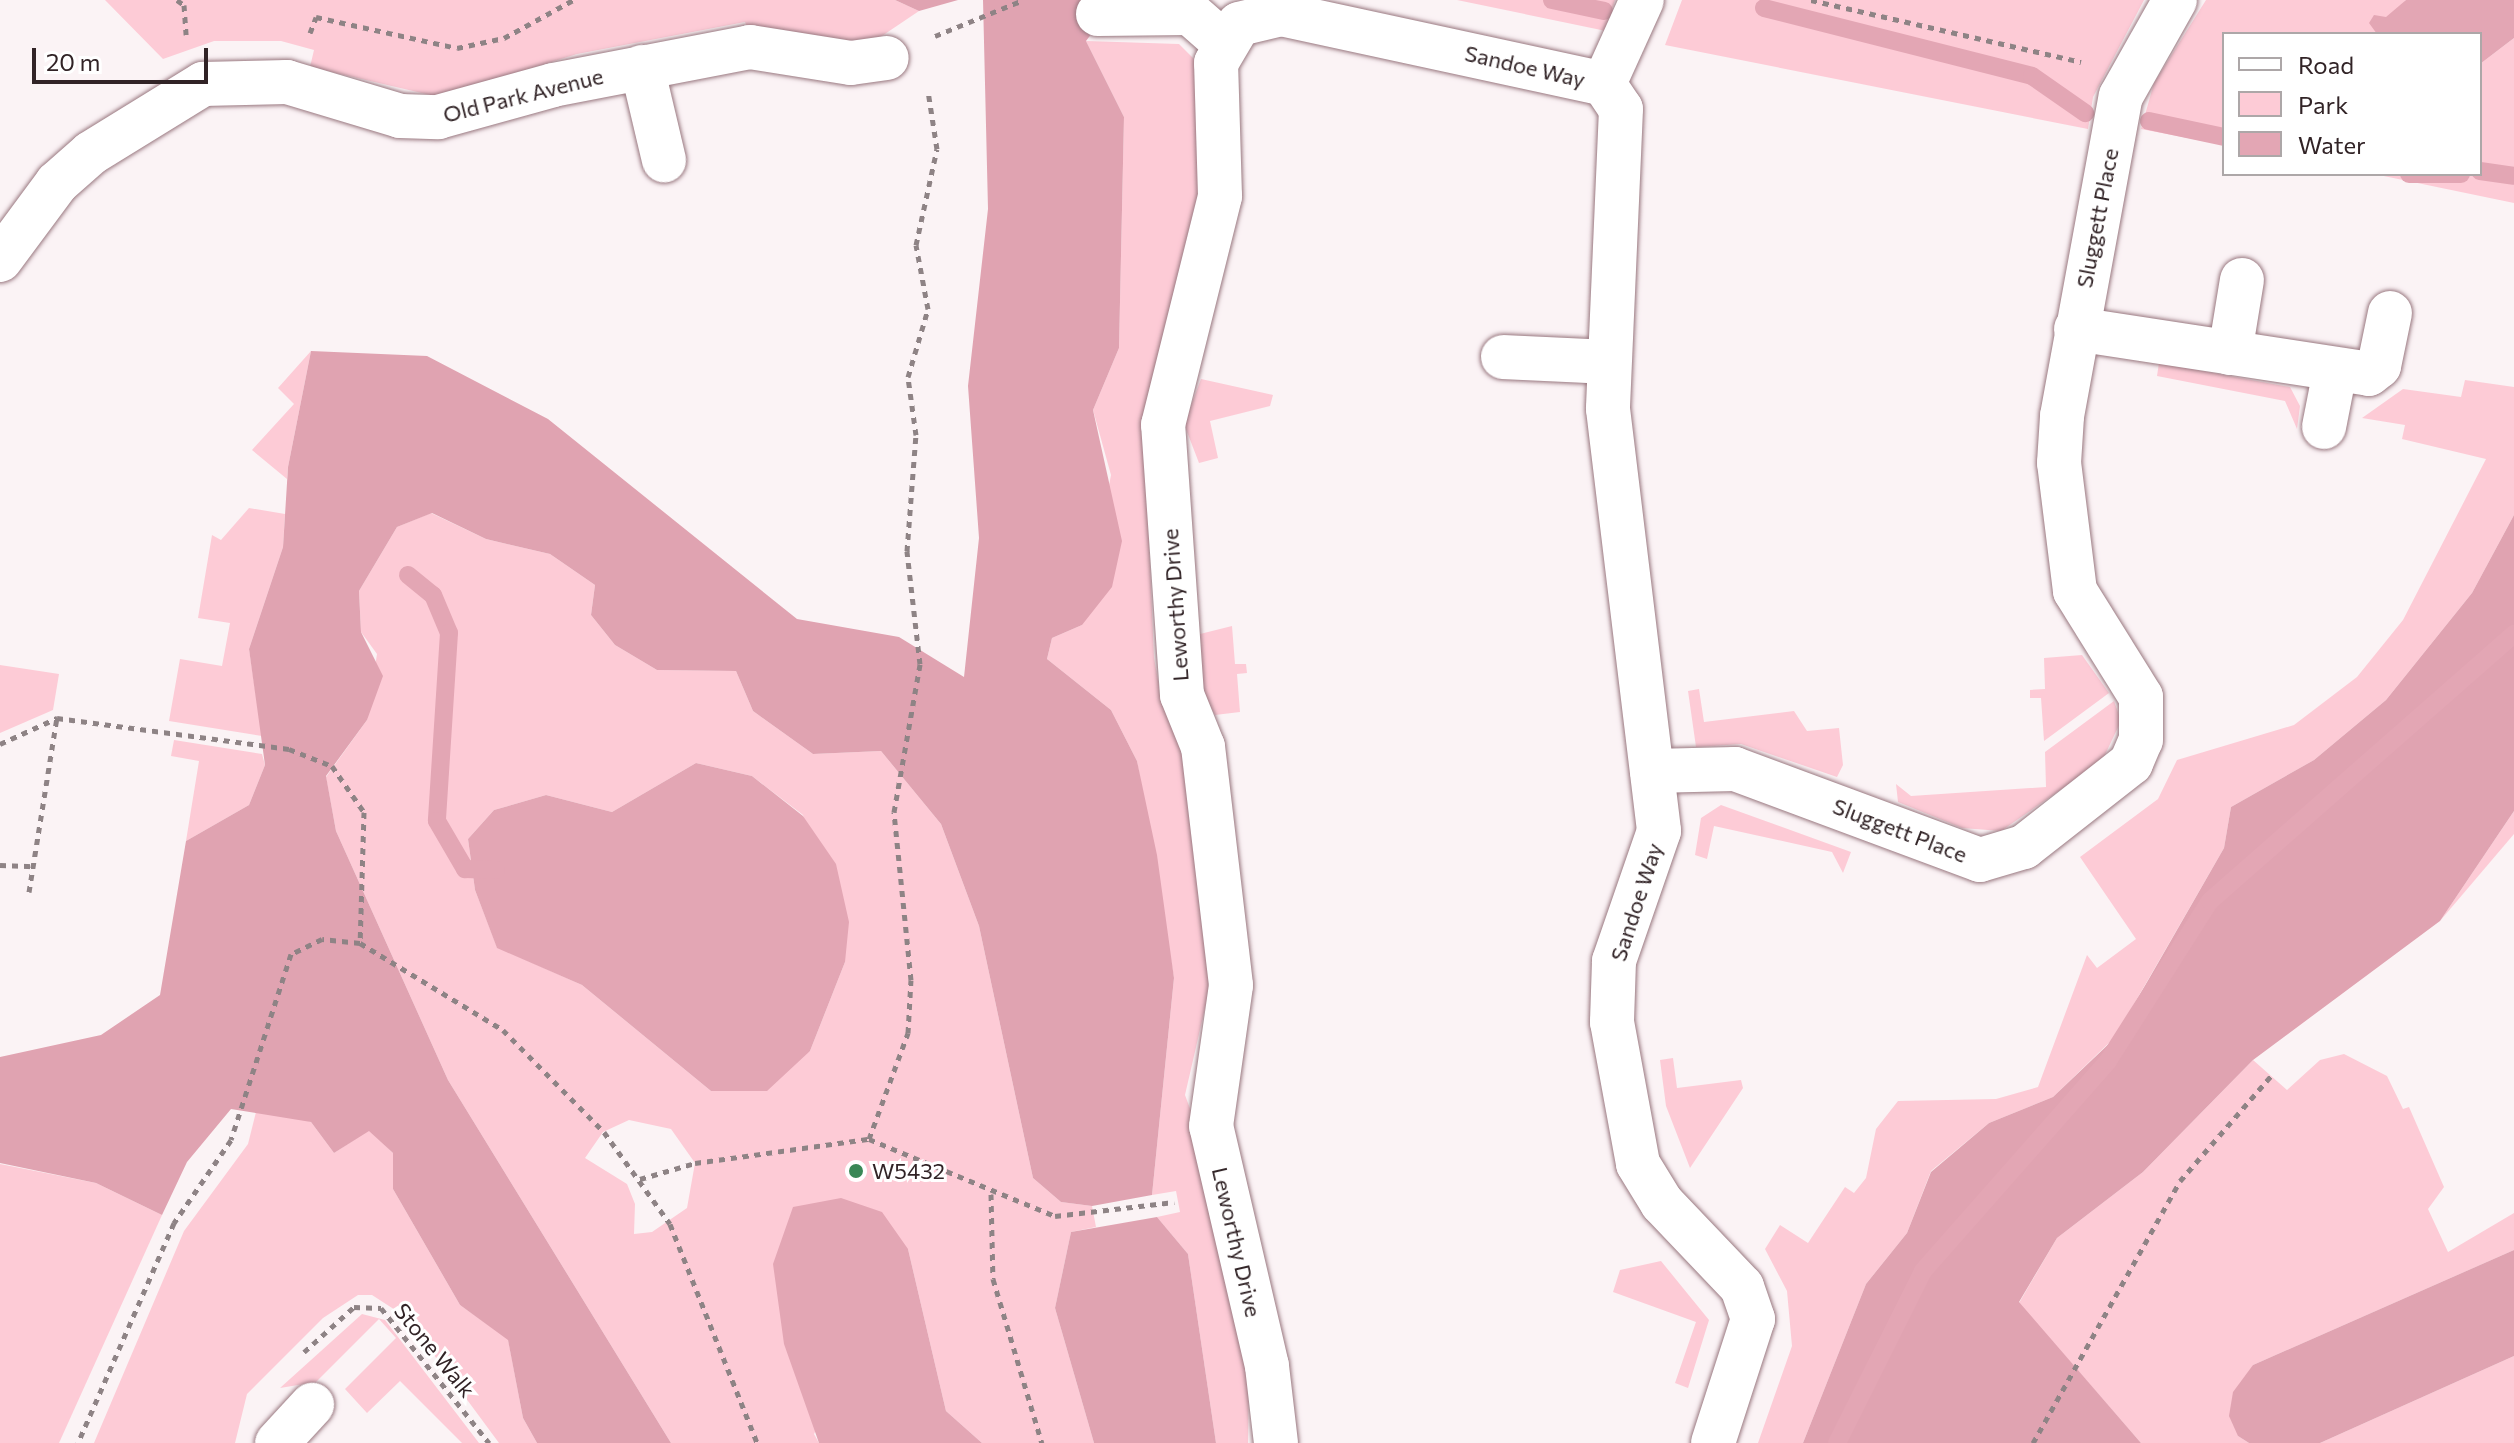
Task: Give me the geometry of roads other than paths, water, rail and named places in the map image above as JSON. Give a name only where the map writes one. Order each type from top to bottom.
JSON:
[{"type":"street","points":[[1604,84],[1642,0]]},
{"type":"street","name":"Sluggett Place","points":[[1652,771],[1735,769],[1980,860],[2014,853],[2115,782],[2131,763],[2144,717],[2141,697],[2081,607],[2071,572],[2059,463],[2076,329],[2129,73],[2175,0]]},
{"type":"street","points":[[1098,14],[1190,13],[1223,42]]},
{"type":"street","name":"Sandoe Way","points":[[1223,42],[1239,24],[1281,14],[1604,84],[1625,128],[1609,362],[1659,831],[1614,961],[1612,1022],[1638,1164],[1662,1203],[1742,1287],[1753,1319],[1713,1443]]},
{"type":"street","name":"Leworthy Drive","points":[[1223,42],[1216,63],[1220,196],[1163,425],[1180,682],[1203,747],[1231,985],[1211,1126],[1267,1366],[1276,1443]]},
{"type":"street","name":"Old Park Avenue","points":[[0,260],[57,183],[187,90],[251,77],[292,83],[378,111],[438,117],[642,67],[750,47],[851,63],[900,53]]},
{"type":"street","points":[[642,67],[664,160]]},
{"type":"street","points":[[2230,353],[2242,280]]},
{"type":"street","points":[[2076,329],[2369,374],[2379,366],[2390,313]]},
{"type":"street","points":[[1503,357],[1609,362]]},
{"type":"street","points":[[2324,427],[2335,371]]},
{"type":"street","points":[[277,1443],[312,1405]]},
{"type":"water","points":[[2406,0],[2514,0],[2514,38],[2482,62],[2482,32],[2376,32],[2369,23],[2374,15],[2386,17]]},
{"type":"water","points":[[696,763],[752,776],[803,816],[836,864],[849,922],[845,962],[810,1051],[767,1091],[711,1091],[582,985],[497,948],[475,890],[468,839],[494,810],[546,795],[612,812]]},
{"type":"water","points":[[841,1198],[882,1212],[908,1249],[946,1411],[982,1443],[819,1443],[784,1344],[773,1264],[793,1207]]},
{"type":"waterway","points":[[1552,0],[1604,11]]},
{"type":"waterway","points":[[1764,8],[2032,76],[2085,113]]},
{"type":"waterway","points":[[2149,121],[2222,137]]},
{"type":"waterway","points":[[2482,171],[2514,176]]},
{"type":"waterway","points":[[408,575],[433,595],[449,633],[437,821],[465,869],[496,870]]},
{"type":"waterway","points":[[1837,1443],[1923,1271],[2108,1061],[2210,901],[2514,634]]},
{"type":"place","name":"W5432","points":[[856,1171]]}]
